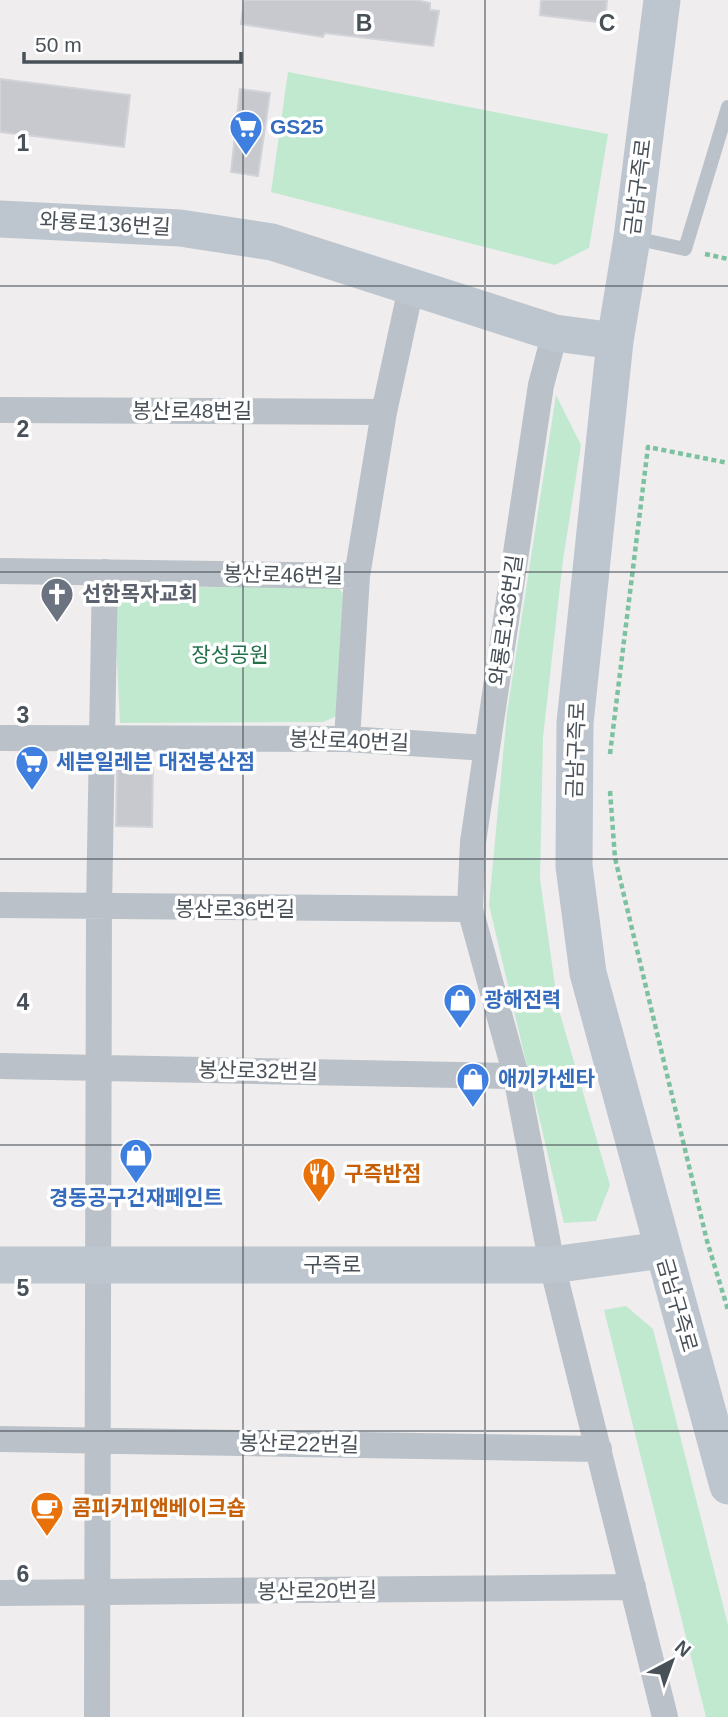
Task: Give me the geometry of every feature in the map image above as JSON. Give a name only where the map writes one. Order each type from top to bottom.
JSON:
[{"type":"main road","name":"금남구즉로","points":[[662,0],[632,238],[615,341],[575,723],[574,866],[587,973],[728,1486]]},
{"type":"main road","name":"와룡로136번길","points":[[0,219],[180,228],[272,242],[555,333],[615,341]]},
{"type":"main road","name":"구즉로","points":[[0,1265],[552,1265],[662,1250]]},
{"type":"street","points":[[347,738],[357,576],[384,412],[411,288]]},
{"type":"street","name":"와룡로136번길","points":[[555,333],[541,385],[473,842],[470,909],[516,1076],[552,1265],[665,1717]]},
{"type":"street","name":"봉산로48번길","points":[[0,410],[384,412]]},
{"type":"street","name":"봉산로46번길","points":[[0,571],[357,576]]},
{"type":"street","points":[[97,1717],[95,1594],[99,908],[105,572]]},
{"type":"street","name":"봉산로40번길","points":[[0,738],[347,738],[488,748]]},
{"type":"street","name":"봉산로36번길","points":[[0,905],[99,908],[470,909]]},
{"type":"street","name":"봉산로32번길","points":[[0,1066],[516,1076]]},
{"type":"street","name":"봉산로22번길","points":[[0,1439],[599,1449]]},
{"type":"street","name":"봉산로20번길","points":[[0,1593],[633,1587]]},
{"type":"lane","points":[[632,238],[685,249],[728,107]]},
{"type":"path","points":[[610,756],[648,447],[728,463]]},
{"type":"path","points":[[609,782],[615,858],[707,1241],[728,1310]]},
{"type":"green space","points":[[288,72],[608,134],[589,248],[555,265],[271,192]]},
{"type":"green space","points":[[556,395],[581,445],[563,560],[543,737],[540,879],[558,1007],[610,1185],[596,1221],[564,1223],[489,905],[507,713]]},
{"type":"green space","name":"장성공원","points":[[337,586],[346,597],[339,715],[323,722],[120,723],[114,599],[126,588]]},
{"type":"green space","points":[[626,1306],[653,1329],[728,1625],[728,1717],[706,1717],[604,1310]]},
{"type":"building","points":[[244,0],[415,0],[430,3],[430,10],[439,11],[433,46],[325,33],[323,37],[241,24]]},
{"type":"building","points":[[541,0],[607,0],[605,23],[540,15]]},
{"type":"building","points":[[0,79],[130,95],[124,147],[0,132]]},
{"type":"building","points":[[240,89],[270,93],[258,176],[231,172]]},
{"type":"building","points":[[122,760],[153,764],[152,827],[116,826],[117,764]]},
{"type":"place","name":"GS25","points":[[246,157]]},
{"type":"place","name":"선한목자교회","points":[[57,624]]},
{"type":"place","name":"세븐일레븐 대전봉산점","points":[[32,792]]},
{"type":"place","name":"광해전력","points":[[460,1030]]},
{"type":"place","name":"애끼카센타","points":[[473,1109]]},
{"type":"place","name":"경동공구건재페인트","points":[[136,1185]]},
{"type":"place","name":"구즉반점","points":[[319,1204]]},
{"type":"place","name":"콤피커피앤베이크숍","points":[[47,1538]]}]
